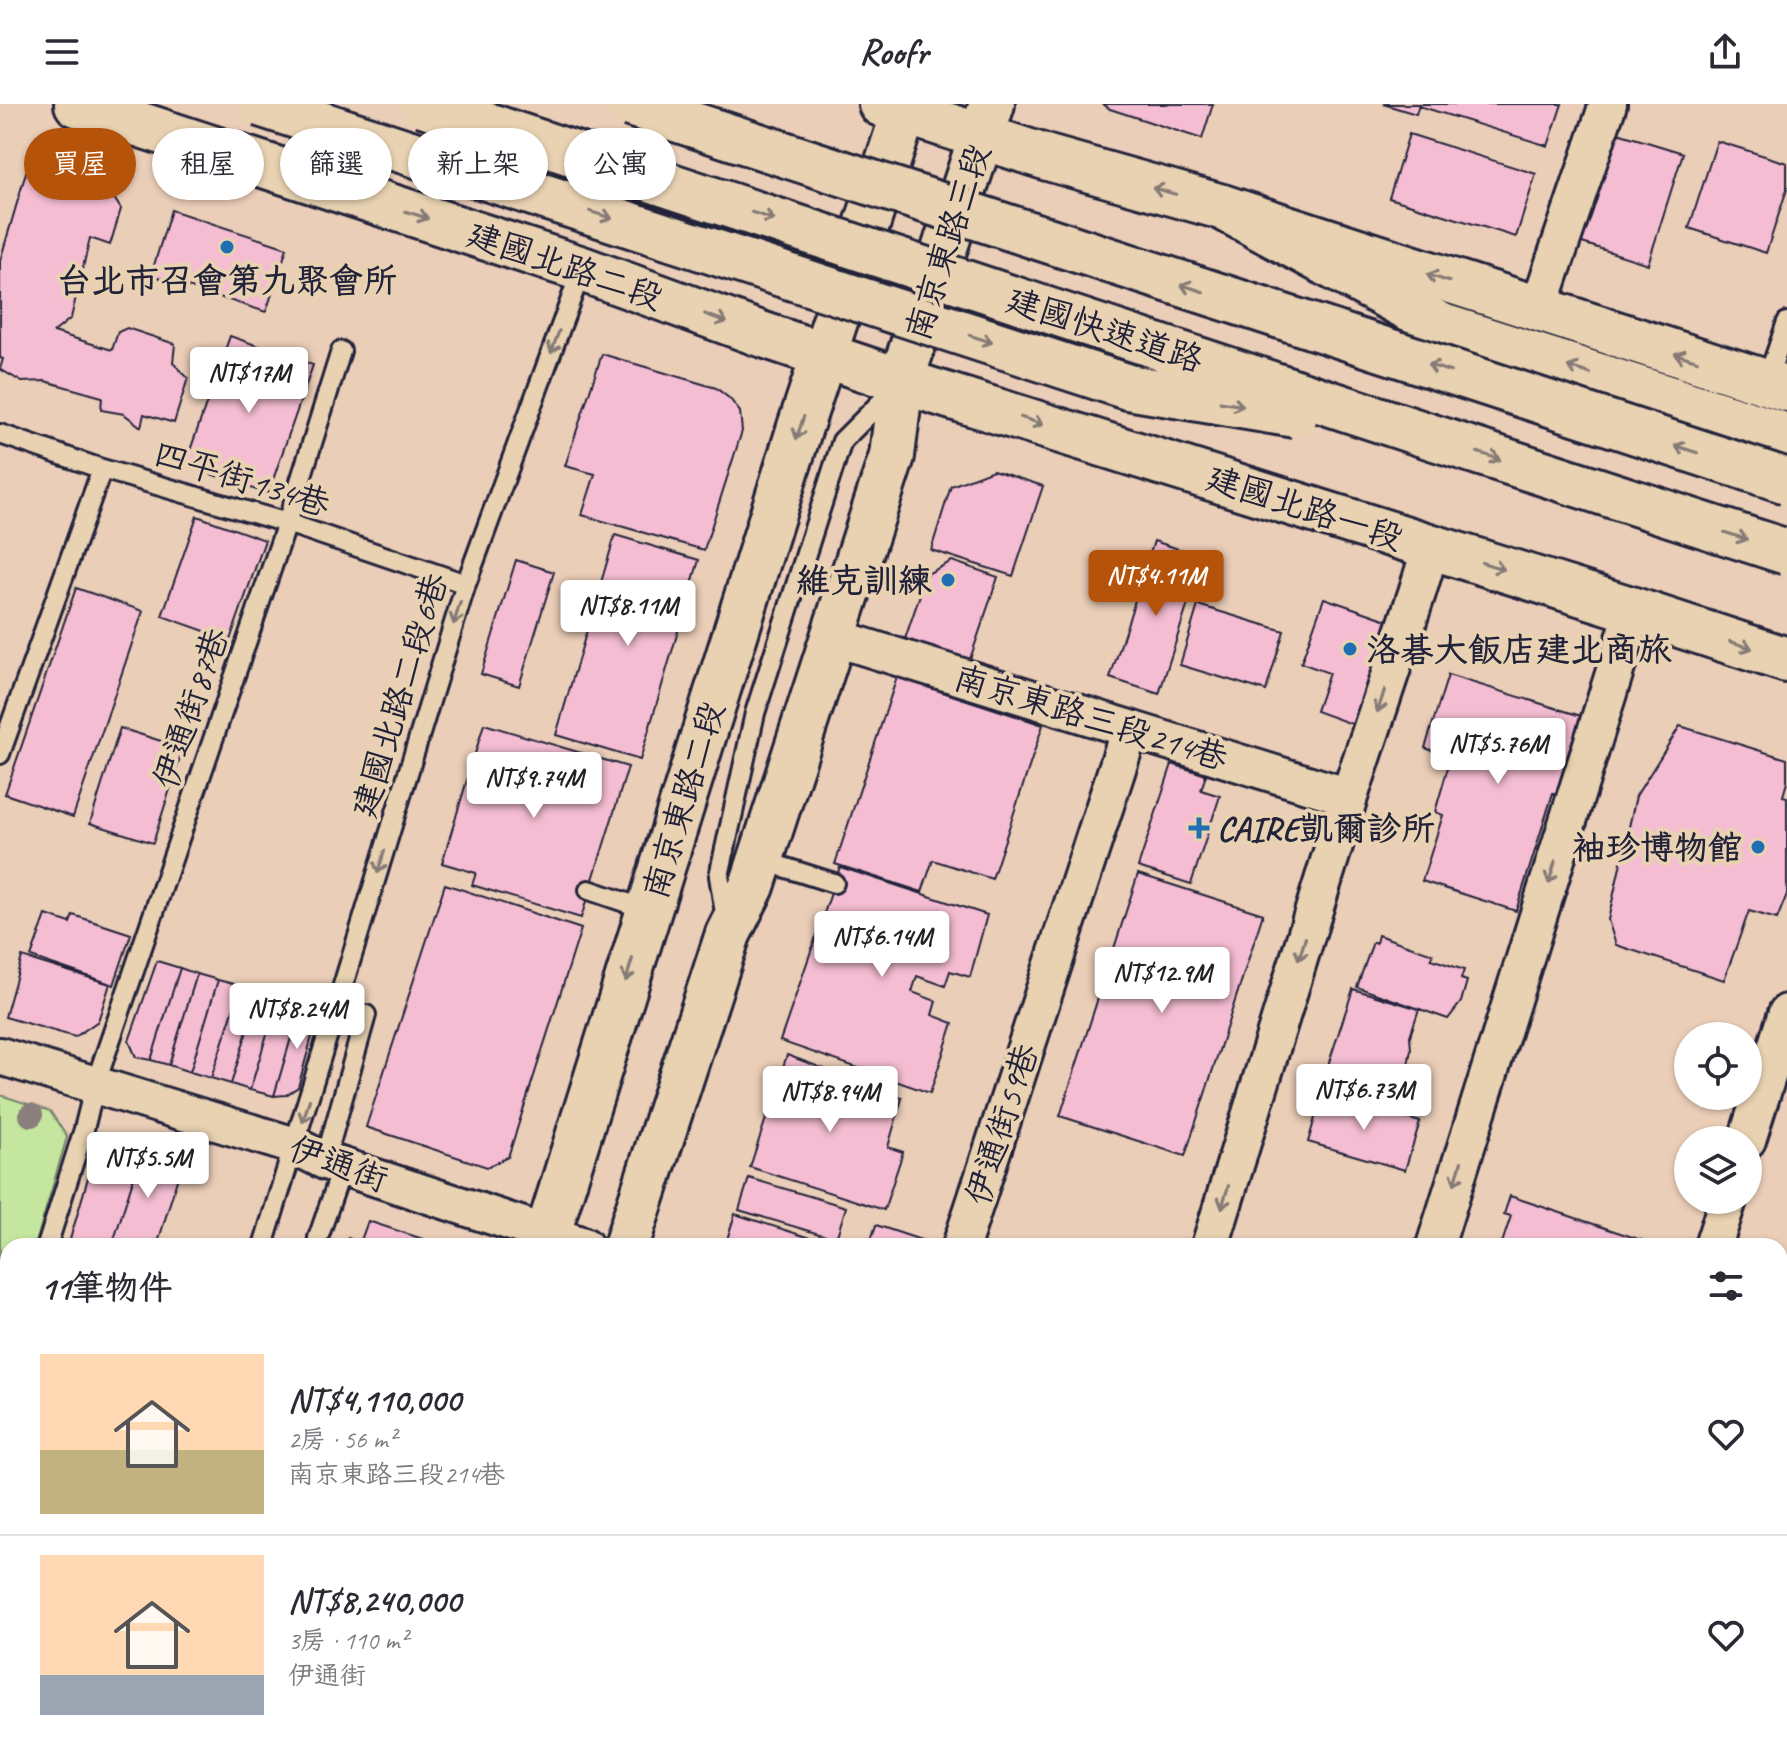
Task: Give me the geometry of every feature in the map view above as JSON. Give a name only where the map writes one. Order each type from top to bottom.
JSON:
[{"type":"main road","name":"建國北路二段","points":[[77,104],[582,269],[824,354]]},
{"type":"main road","points":[[260,104],[1128,387],[1432,437]]},
{"type":"main road","name":"建國快速道路","points":[[423,104],[1787,552]]},
{"type":"main road","name":"建國快速道路","points":[[630,104],[1787,481]]},
{"type":"main road","points":[[824,354],[901,106],[987,120],[1048,158],[1222,207],[1777,386]]},
{"type":"main road","name":"南京東路三段","points":[[901,381],[987,120]]},
{"type":"main road","points":[[1222,207],[1442,326],[1787,436]]},
{"type":"main road","name":"建國北路一段","points":[[824,354],[901,381],[1787,660]]},
{"type":"main road","name":"南京東路二段","points":[[560,1238],[648,910],[824,354]]},
{"type":"main road","points":[[629,1238],[728,934],[761,860],[892,456],[901,381]]},
{"type":"street","points":[[1538,310],[1608,104]]},
{"type":"street","points":[[1212,1238],[1349,797],[1431,547]]},
{"type":"street","points":[[1438,1238],[1634,610]]},
{"type":"street","name":"南京東路三段214巷","points":[[833,637],[1349,797]]},
{"type":"street","name":"伊通街59巷","points":[[964,1238],[1130,729]]},
{"type":"street","points":[[1751,1126],[1787,1013]]},
{"type":"street","name":"伊通街","points":[[0,1056],[321,1158],[548,1238]]},
{"type":"street","points":[[1716,1238],[1723,1214]]},
{"type":"lane","name":"建國北路二段6巷","points":[[321,1158],[466,584],[582,269]]},
{"type":"lane","points":[[1777,386],[1787,322]]},
{"type":"lane","name":"伊通街87巷","points":[[50,1238],[95,1085],[287,523],[341,351]]},
{"type":"lane","points":[[728,934],[719,876],[755,713],[842,441],[901,381]]},
{"type":"lane","name":"四平街134巷","points":[[0,434],[102,469],[287,523],[466,584]]},
{"type":"lane","points":[[0,754],[102,469]]},
{"type":"lane","points":[[761,860],[834,883]]},
{"type":"lane","points":[[589,890],[648,910]]},
{"type":"lane","points":[[318,1238],[321,1158],[366,1015]]},
{"type":"lane","points":[[268,1238],[321,1158]]},
{"type":"green space","points":[[0,1095],[50,1111],[67,1137],[37,1238],[0,1238]]},
{"type":"building","points":[[1103,104],[1213,104],[1202,139]]},
{"type":"building","points":[[1383,104],[1419,104],[1416,114]]},
{"type":"building","points":[[1419,104],[1562,104],[1548,146]]},
{"type":"building","points":[[1611,131],[1683,153],[1648,264],[1576,241]]},
{"type":"building","points":[[1409,134],[1536,174],[1516,237],[1389,198]]},
{"type":"building","points":[[1717,141],[1787,163],[1787,189],[1766,253],[1689,228]]},
{"type":"building","points":[[24,179],[24,200],[115,200],[121,209],[110,245],[90,238],[71,318],[54,332],[112,350],[118,332],[127,328],[175,344],[173,363],[188,378],[174,423],[144,414],[141,427],[124,414],[101,410],[102,397],[45,381],[22,382],[0,369],[3,359],[0,358],[0,261]]},
{"type":"building","points":[[171,210],[287,248],[266,312],[151,275]]},
{"type":"building","points":[[230,336],[313,365],[268,494],[185,465]]},
{"type":"building","points":[[602,354],[716,388],[740,412],[742,431],[704,550],[582,515],[595,474],[565,466]]},
{"type":"building","points":[[993,470],[1043,486],[1013,576],[931,550],[951,486]]},
{"type":"building","points":[[197,516],[265,540],[230,640],[162,616]]},
{"type":"building","points":[[615,535],[699,560],[640,760],[556,735]]},
{"type":"building","points":[[1154,541],[1203,557],[1159,694],[1110,678]]},
{"type":"building","points":[[516,560],[554,572],[519,686],[481,674]]},
{"type":"building","points":[[952,561],[998,577],[968,665],[904,642],[927,574]]},
{"type":"building","points":[[76,588],[143,611],[73,817],[5,794]]},
{"type":"building","name":"洛碁大飯店建北商旅","points":[[1324,598],[1393,622],[1360,727],[1316,711],[1329,673],[1301,663]]},
{"type":"building","points":[[1198,605],[1284,631],[1266,691],[1180,665]]},
{"type":"building","points":[[1448,675],[1594,720],[1570,798],[1553,793],[1516,911],[1422,881],[1443,815],[1435,812],[1451,757],[1425,748]]},
{"type":"building","points":[[897,677],[1043,725],[992,879],[933,860],[922,892],[835,864]]},
{"type":"building","points":[[484,724],[628,767],[581,918],[472,885],[476,873],[442,863]]},
{"type":"building","points":[[1680,726],[1787,759],[1787,782],[1783,796],[1787,797],[1787,894],[1777,919],[1749,911],[1724,980],[1616,945],[1608,920],[1636,796]]},
{"type":"building","points":[[120,728],[183,748],[153,843],[90,823]]},
{"type":"building","points":[[1172,764],[1206,775],[1201,790],[1220,796],[1191,884],[1138,867]]},
{"type":"building","points":[[840,867],[987,915],[970,977],[950,971],[945,986],[917,976],[912,992],[936,1001],[932,1015],[953,1023],[930,1093],[780,1041]]},
{"type":"building","points":[[1138,874],[1263,914],[1185,1156],[1060,1116]]},
{"type":"building","points":[[445,884],[581,929],[508,1157],[487,1167],[366,1127]]},
{"type":"building","points":[[46,915],[70,923],[73,915],[131,934],[114,985],[31,957]]},
{"type":"building","points":[[1378,935],[1433,954],[1431,959],[1464,970],[1461,979],[1467,981],[1461,1002],[1448,1019],[1357,987]]},
{"type":"building","points":[[22,957],[110,984],[98,1021],[75,1037],[5,1017]]},
{"type":"building","points":[[157,961],[180,968],[151,1060],[136,1057],[129,1041]]},
{"type":"building","points":[[180,968],[197,974],[169,1065],[151,1060]]},
{"type":"building","points":[[197,974],[218,980],[190,1072],[169,1065]]},
{"type":"building","points":[[218,980],[241,986],[211,1078],[190,1072]]},
{"type":"building","points":[[241,986],[259,992],[231,1084],[211,1078]]},
{"type":"building","points":[[1353,989],[1419,1009],[1410,1036],[1411,1050],[1406,1075],[1385,1108],[1320,1090]]},
{"type":"building","points":[[259,992],[278,998],[250,1090],[231,1084]]},
{"type":"building","points":[[278,998],[301,1004],[274,1096],[250,1090]]},
{"type":"building","points":[[301,1004],[319,1011],[298,1087],[286,1095],[274,1096]]},
{"type":"building","points":[[787,1055],[902,1098],[888,1147],[903,1152],[884,1210],[750,1167]]},
{"type":"building","points":[[1322,1094],[1420,1122],[1405,1170],[1308,1142]]},
{"type":"building","points":[[117,1141],[143,1148],[115,1238],[70,1238],[95,1154]]},
{"type":"building","points":[[143,1148],[183,1160],[159,1238],[115,1238]]},
{"type":"building","points":[[749,1178],[846,1207],[836,1238],[739,1210]]},
{"type":"building","points":[[1510,1196],[1635,1238],[1504,1238],[1511,1216],[1504,1214]]},
{"type":"building","points":[[735,1214],[810,1238],[728,1238]]},
{"type":"building","points":[[368,1221],[420,1238],[362,1238]]},
{"type":"building","points":[[876,1225],[915,1238],[872,1238]]},
{"type":"place","name":"台北市召會第九聚會所","points":[[227,247]]},
{"type":"place","name":"維克訓練","points":[[948,580]]},
{"type":"place","name":"洛碁大飯店建北商旅","points":[[1350,649]]},
{"type":"place","name":"CAIRE凱爾診所","points":[[1199,828]]},
{"type":"place","name":"袖珍博物館","points":[[1758,847]]}]
